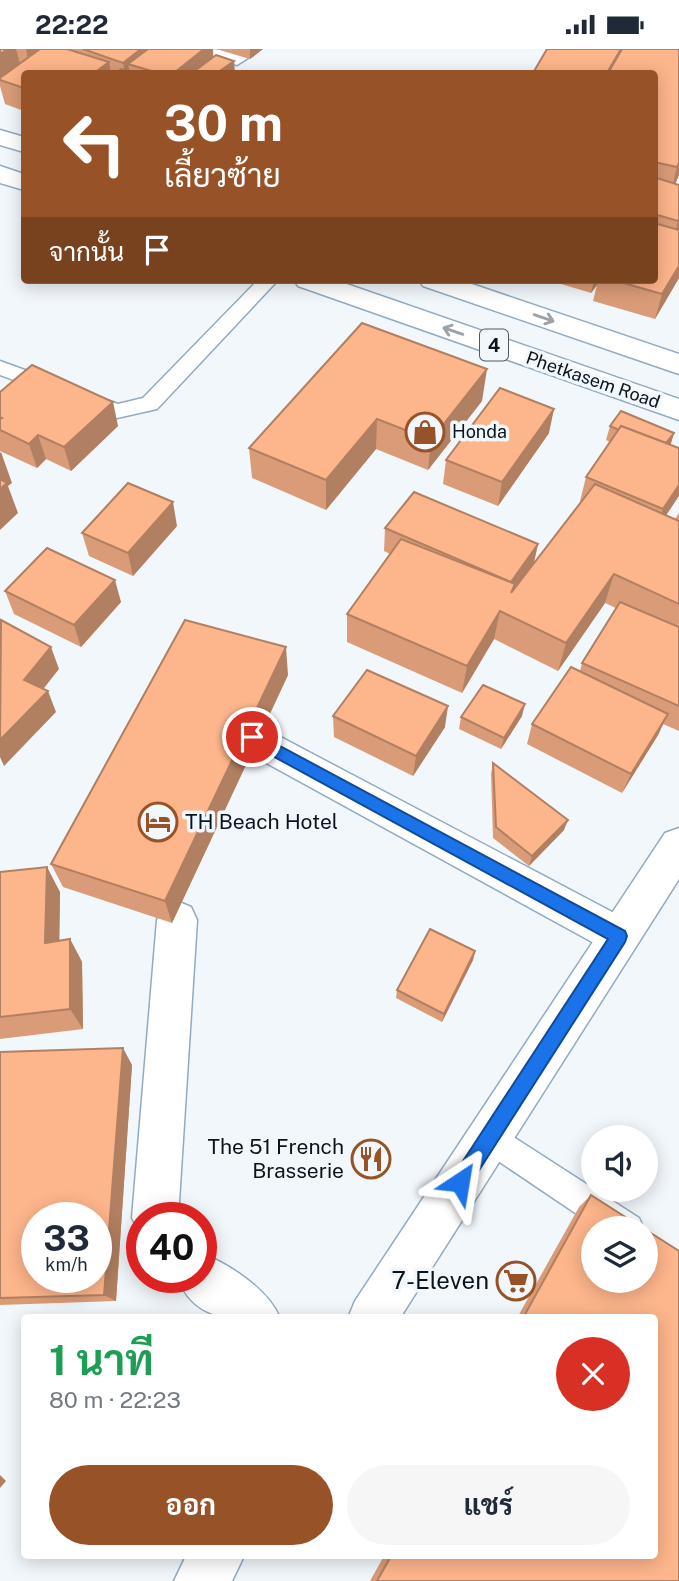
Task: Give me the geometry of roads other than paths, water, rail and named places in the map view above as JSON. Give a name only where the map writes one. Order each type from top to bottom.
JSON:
[{"type":"street","points":[[206,49],[237,58]]},
{"type":"street","points":[[0,137],[21,144]]},
{"type":"street","points":[[0,174],[21,182]]},
{"type":"street","name":"Phetkasem Road","points":[[319,284],[679,410]]},
{"type":"street","name":"4","points":[[445,284],[679,364]]},
{"type":"street","points":[[252,737],[619,936]]},
{"type":"street","points":[[375,1314],[679,846]]},
{"type":"street","points":[[156,1202],[177,920]]},
{"type":"street","points":[[217,1289],[251,1314]]},
{"type":"street","points":[[201,1581],[215,1559]]},
{"type":"lane","points":[[0,368],[117,411],[150,404],[265,284]]},
{"type":"lane","points":[[490,1137],[608,1216]]},
{"type":"place","name":"Honda","points":[[425,432]]},
{"type":"place","name":"TH Beach Hotel","points":[[158,822]]},
{"type":"place","name":"The 51 French Brasserie","points":[[371,1159]]},
{"type":"place","name":"7-Eleven","points":[[516,1281]]}]
